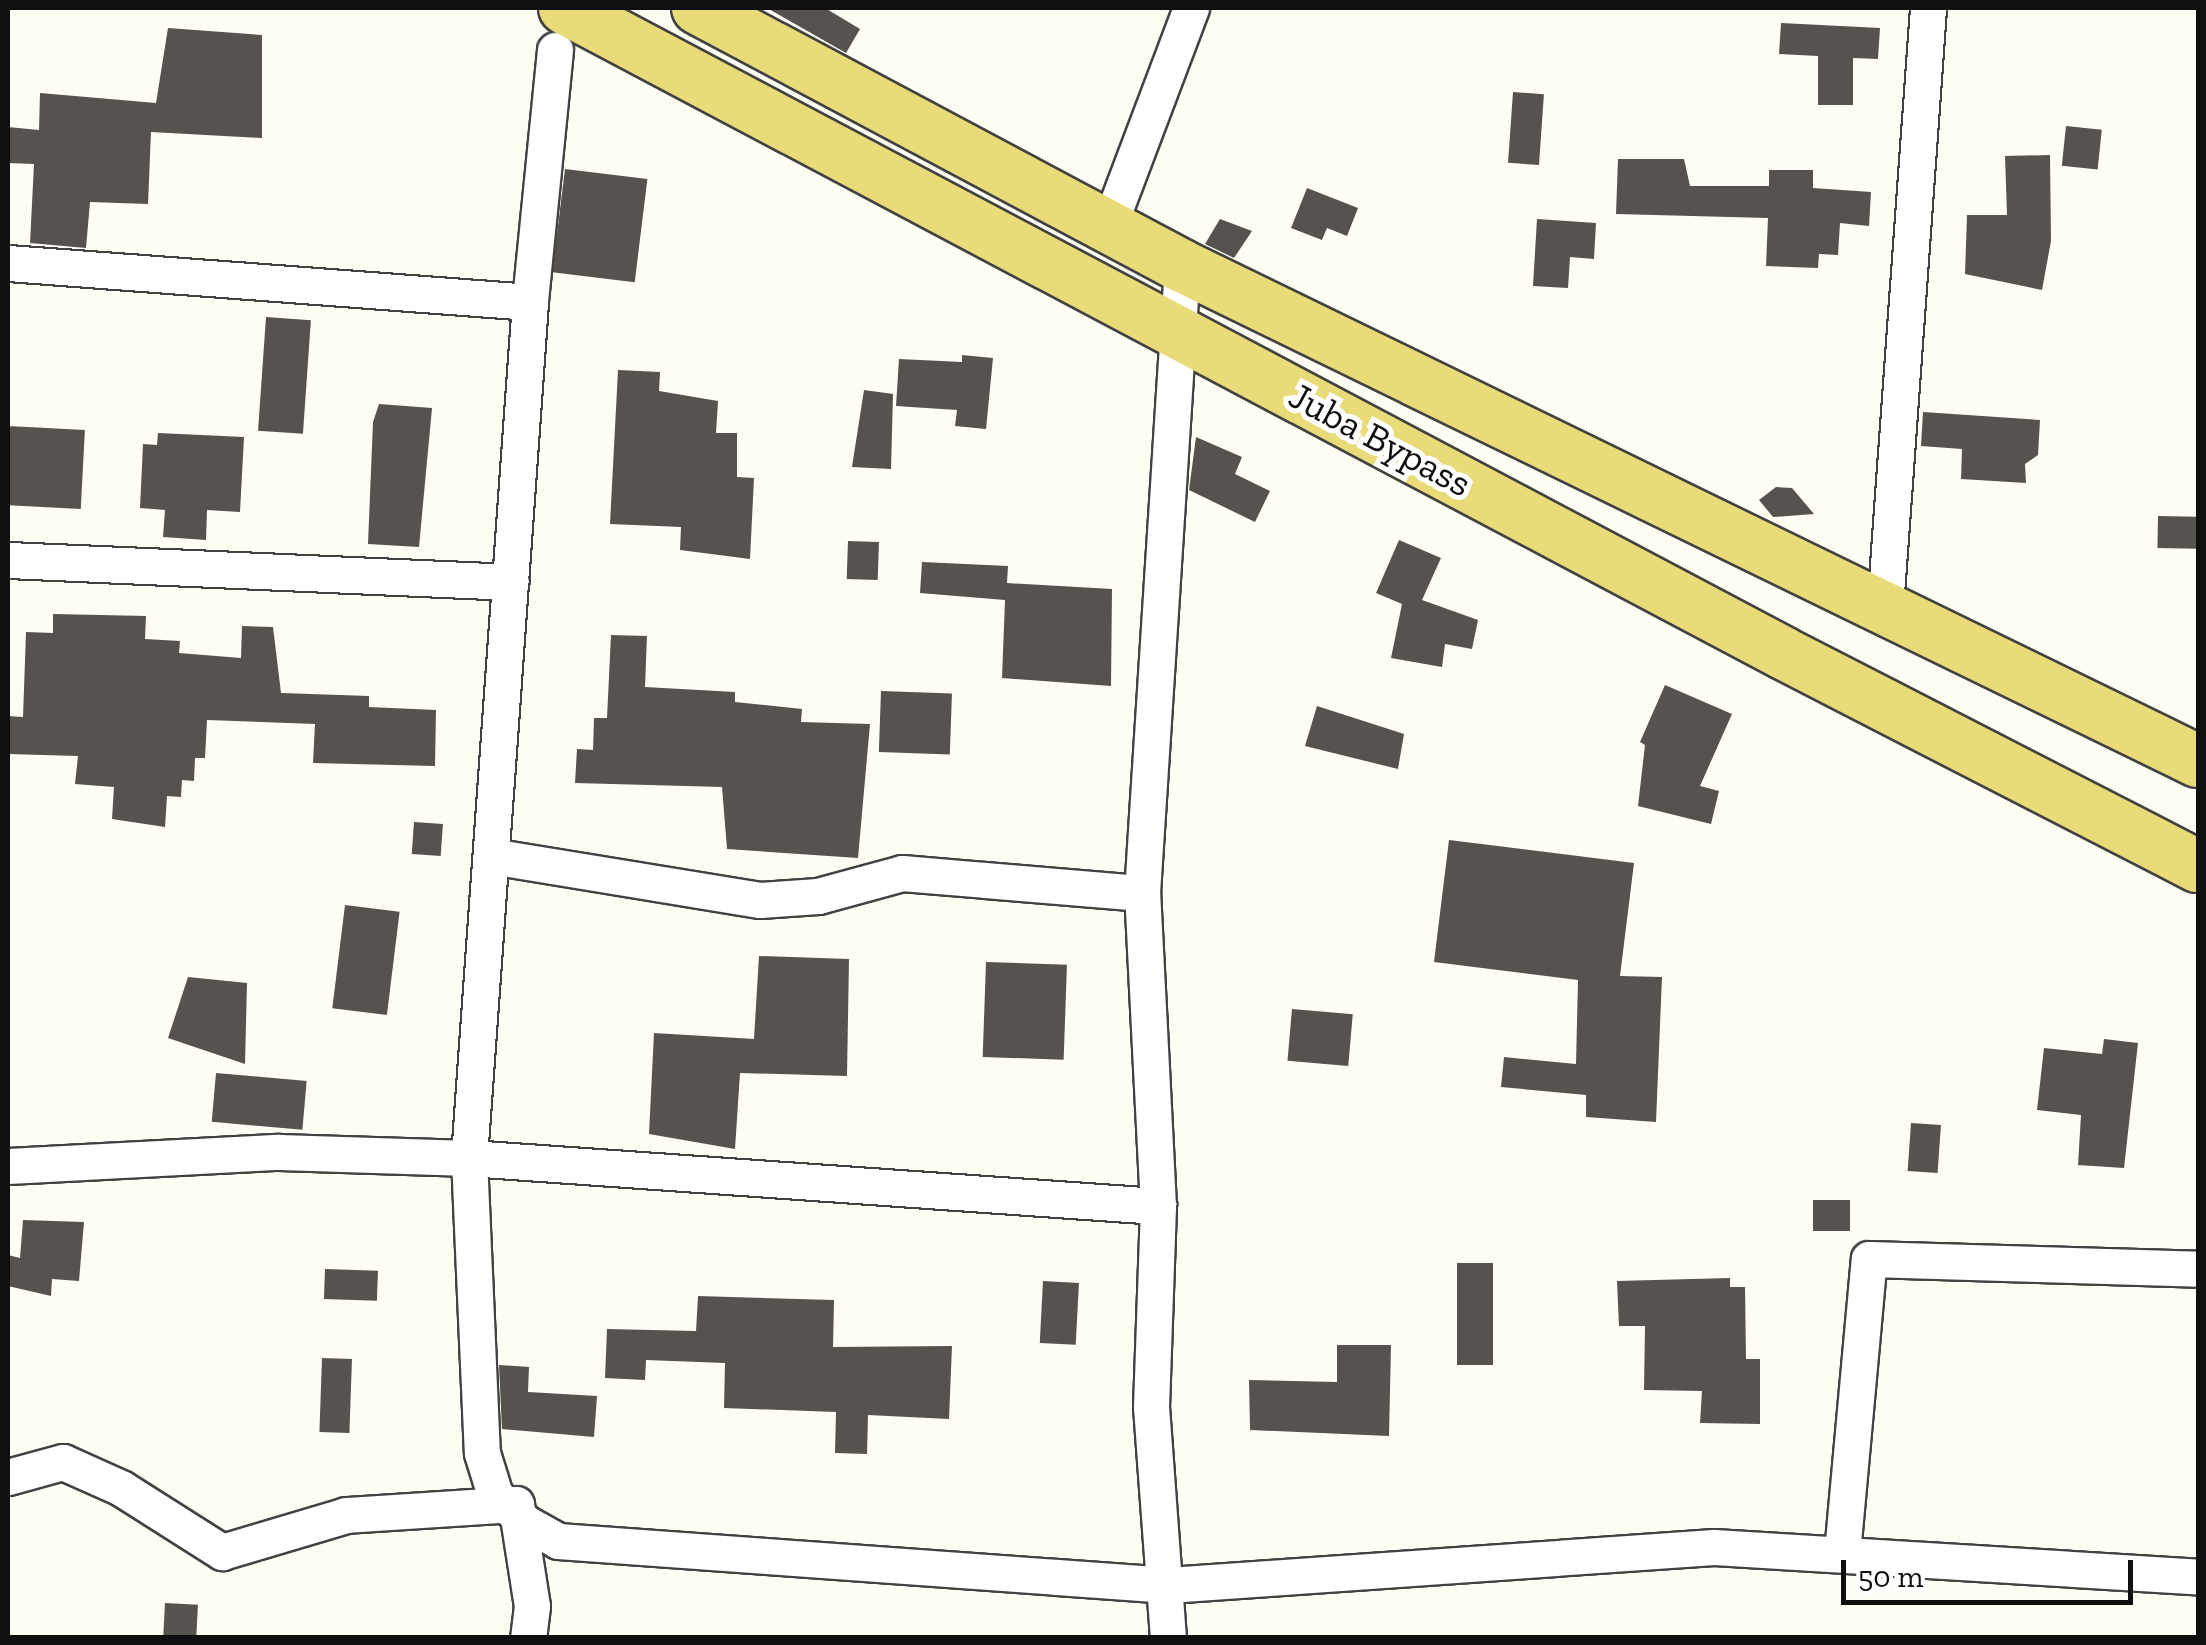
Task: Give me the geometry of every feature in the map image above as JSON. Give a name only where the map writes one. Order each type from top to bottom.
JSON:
[{"type":"main road","name":"Juba Bypass","points":[[698,8],[1182,266],[2198,761]]},
{"type":"main road","name":"Juba Bypass","points":[[560,29],[2198,866]]},
{"type":"street","points":[[1109,225],[1191,8]]},
{"type":"street","points":[[1885,607],[1928,8]]},
{"type":"street","points":[[560,29],[530,302],[469,1158],[482,1453],[495,1495],[558,1541],[1168,1585],[1714,1546],[2198,1576]]},
{"type":"street","points":[[8,263],[530,302]]},
{"type":"street","points":[[1168,1638],[1168,1585],[1150,1407],[1158,1206],[1142,892],[1182,266]]},
{"type":"street","points":[[8,560],[512,582]]},
{"type":"street","points":[[491,856],[760,900],[818,896],[902,872],[1142,892]]},
{"type":"street","points":[[8,1166],[279,1152],[469,1158],[1158,1206]]},
{"type":"street","points":[[1842,1553],[1869,1259],[2198,1269]]},
{"type":"street","points":[[482,1453],[516,1504],[532,1606],[528,1638]]},
{"type":"street","points":[[8,1476],[63,1462],[121,1488],[222,1552],[346,1515],[516,1504]]},
{"type":"building","points":[[767,8],[825,8],[860,29],[846,53]]},
{"type":"building","points":[[1781,23],[1880,28],[1878,59],[1853,58],[1853,105],[1818,105],[1818,56],[1779,54]]},
{"type":"building","points":[[168,28],[262,35],[262,138],[151,132],[148,204],[90,202],[86,248],[30,243],[34,164],[8,163],[8,127],[39,130],[40,93],[156,103]]},
{"type":"building","points":[[1513,92],[1544,94],[1539,165],[1508,163]]},
{"type":"building","points":[[2066,126],[2102,130],[2098,170],[2062,166]]},
{"type":"building","points":[[2050,155],[2051,241],[2042,290],[1965,274],[1967,215],[2007,215],[2005,156]]},
{"type":"building","points":[[1618,159],[1684,159],[1690,186],[1769,186],[1769,170],[1813,170],[1813,188],[1871,192],[1869,226],[1840,223],[1838,255],[1819,254],[1818,268],[1766,266],[1768,218],[1616,214]]},
{"type":"building","points":[[565,169],[647,179],[635,282],[552,272]]},
{"type":"building","points":[[1307,188],[1358,208],[1347,236],[1327,228],[1322,240],[1291,228]]},
{"type":"building","points":[[1220,219],[1252,231],[1234,258],[1205,244]]},
{"type":"building","points":[[1537,219],[1596,223],[1594,259],[1570,257],[1568,288],[1533,286]]},
{"type":"building","points":[[266,317],[311,320],[303,434],[258,431]]},
{"type":"building","points":[[962,355],[993,358],[986,429],[955,426],[957,410],[896,406],[899,359],[962,362]]},
{"type":"building","points":[[618,370],[660,372],[659,391],[718,401],[716,433],[737,433],[737,477],[754,478],[750,559],[680,550],[681,527],[610,524]]},
{"type":"building","points":[[864,390],[893,394],[891,469],[852,467]]},
{"type":"building","points":[[379,404],[432,408],[419,547],[368,544],[373,422]]},
{"type":"building","points":[[1923,412],[2040,420],[2038,455],[2025,464],[2026,483],[1961,479],[1962,449],[1921,446]]},
{"type":"building","points":[[8,426],[85,430],[81,509],[8,505]]},
{"type":"building","points":[[158,433],[244,437],[240,512],[207,510],[206,540],[163,537],[165,510],[140,508],[143,444],[157,445]]},
{"type":"building","points":[[1196,437],[1242,457],[1235,474],[1270,491],[1255,522],[1189,490]]},
{"type":"building","points":[[1776,487],[1792,488],[1814,514],[1773,517],[1759,500]]},
{"type":"building","points":[[2158,516],[2198,517],[2197,549],[2157,548]]},
{"type":"building","points":[[1399,540],[1441,558],[1422,600],[1478,620],[1472,649],[1445,644],[1442,667],[1391,658],[1402,604],[1376,593]]},
{"type":"building","points":[[848,541],[879,542],[878,580],[847,579]]},
{"type":"building","points":[[922,562],[1008,566],[1007,583],[1112,589],[1111,686],[1002,678],[1005,600],[920,593]]},
{"type":"building","points":[[53,614],[146,616],[145,639],[180,641],[179,653],[241,658],[242,626],[273,627],[281,693],[369,696],[369,707],[436,710],[435,766],[313,763],[315,724],[207,720],[205,758],[195,758],[194,781],[182,780],[181,797],[167,796],[165,827],[112,819],[114,787],[75,784],[78,756],[8,754],[8,716],[23,717],[26,632],[53,633]]},
{"type":"building","points":[[611,635],[647,636],[645,687],[735,692],[735,702],[802,709],[801,722],[870,724],[858,858],[727,849],[722,787],[575,783],[577,749],[593,750],[594,718],[607,718]]},
{"type":"building","points":[[1665,685],[1732,714],[1700,786],[1719,791],[1711,824],[1638,806],[1645,745],[1640,742]]},
{"type":"building","points":[[881,691],[952,693],[950,754],[879,752]]},
{"type":"building","points":[[1317,706],[1404,734],[1398,769],[1305,746]]},
{"type":"building","points":[[414,822],[443,824],[441,856],[412,854]]},
{"type":"building","points":[[1449,840],[1634,863],[1620,976],[1662,977],[1656,1122],[1586,1117],[1586,1095],[1501,1087],[1504,1057],[1576,1064],[1578,980],[1434,962]]},
{"type":"building","points":[[345,905],[400,912],[387,1015],[332,1008]]},
{"type":"building","points":[[759,956],[849,959],[847,1076],[740,1073],[735,1149],[649,1134],[654,1033],[754,1039]]},
{"type":"building","points":[[986,962],[1067,965],[1064,1060],[983,1057]]},
{"type":"building","points":[[188,977],[247,983],[245,1064],[168,1038]]},
{"type":"building","points":[[1292,1009],[1353,1014],[1348,1066],[1287,1061]]},
{"type":"building","points":[[2104,1039],[2138,1043],[2124,1168],[2078,1165],[2081,1115],[2037,1110],[2044,1048],[2102,1054]]},
{"type":"building","points":[[216,1073],[307,1081],[302,1130],[212,1122]]},
{"type":"building","points":[[1911,1123],[1941,1125],[1938,1173],[1908,1171]]},
{"type":"building","points":[[1813,1200],[1850,1200],[1850,1231],[1813,1231]]},
{"type":"building","points":[[23,1220],[84,1222],[79,1281],[52,1279],[51,1296],[8,1286],[8,1255],[20,1258]]},
{"type":"building","points":[[1457,1263],[1493,1263],[1493,1365],[1457,1365]]},
{"type":"building","points":[[325,1269],[378,1271],[377,1301],[324,1299]]},
{"type":"building","points":[[1730,1278],[1730,1287],[1745,1287],[1746,1359],[1760,1359],[1760,1424],[1700,1423],[1702,1391],[1644,1390],[1645,1326],[1619,1326],[1617,1281]]},
{"type":"building","points":[[1043,1281],[1079,1283],[1076,1345],[1040,1343]]},
{"type":"building","points":[[698,1296],[834,1300],[833,1347],[952,1346],[949,1419],[868,1415],[867,1454],[835,1453],[836,1412],[724,1408],[725,1363],[646,1360],[645,1380],[605,1378],[607,1329],[696,1331]]},
{"type":"building","points":[[1337,1345],[1391,1345],[1389,1436],[1250,1430],[1249,1380],[1337,1382]]},
{"type":"building","points":[[322,1358],[352,1359],[349,1433],[319,1432]]},
{"type":"building","points":[[499,1365],[529,1367],[528,1392],[597,1396],[594,1437],[502,1429]]},
{"type":"building","points":[[165,1603],[198,1605],[196,1638],[163,1638]]}]
